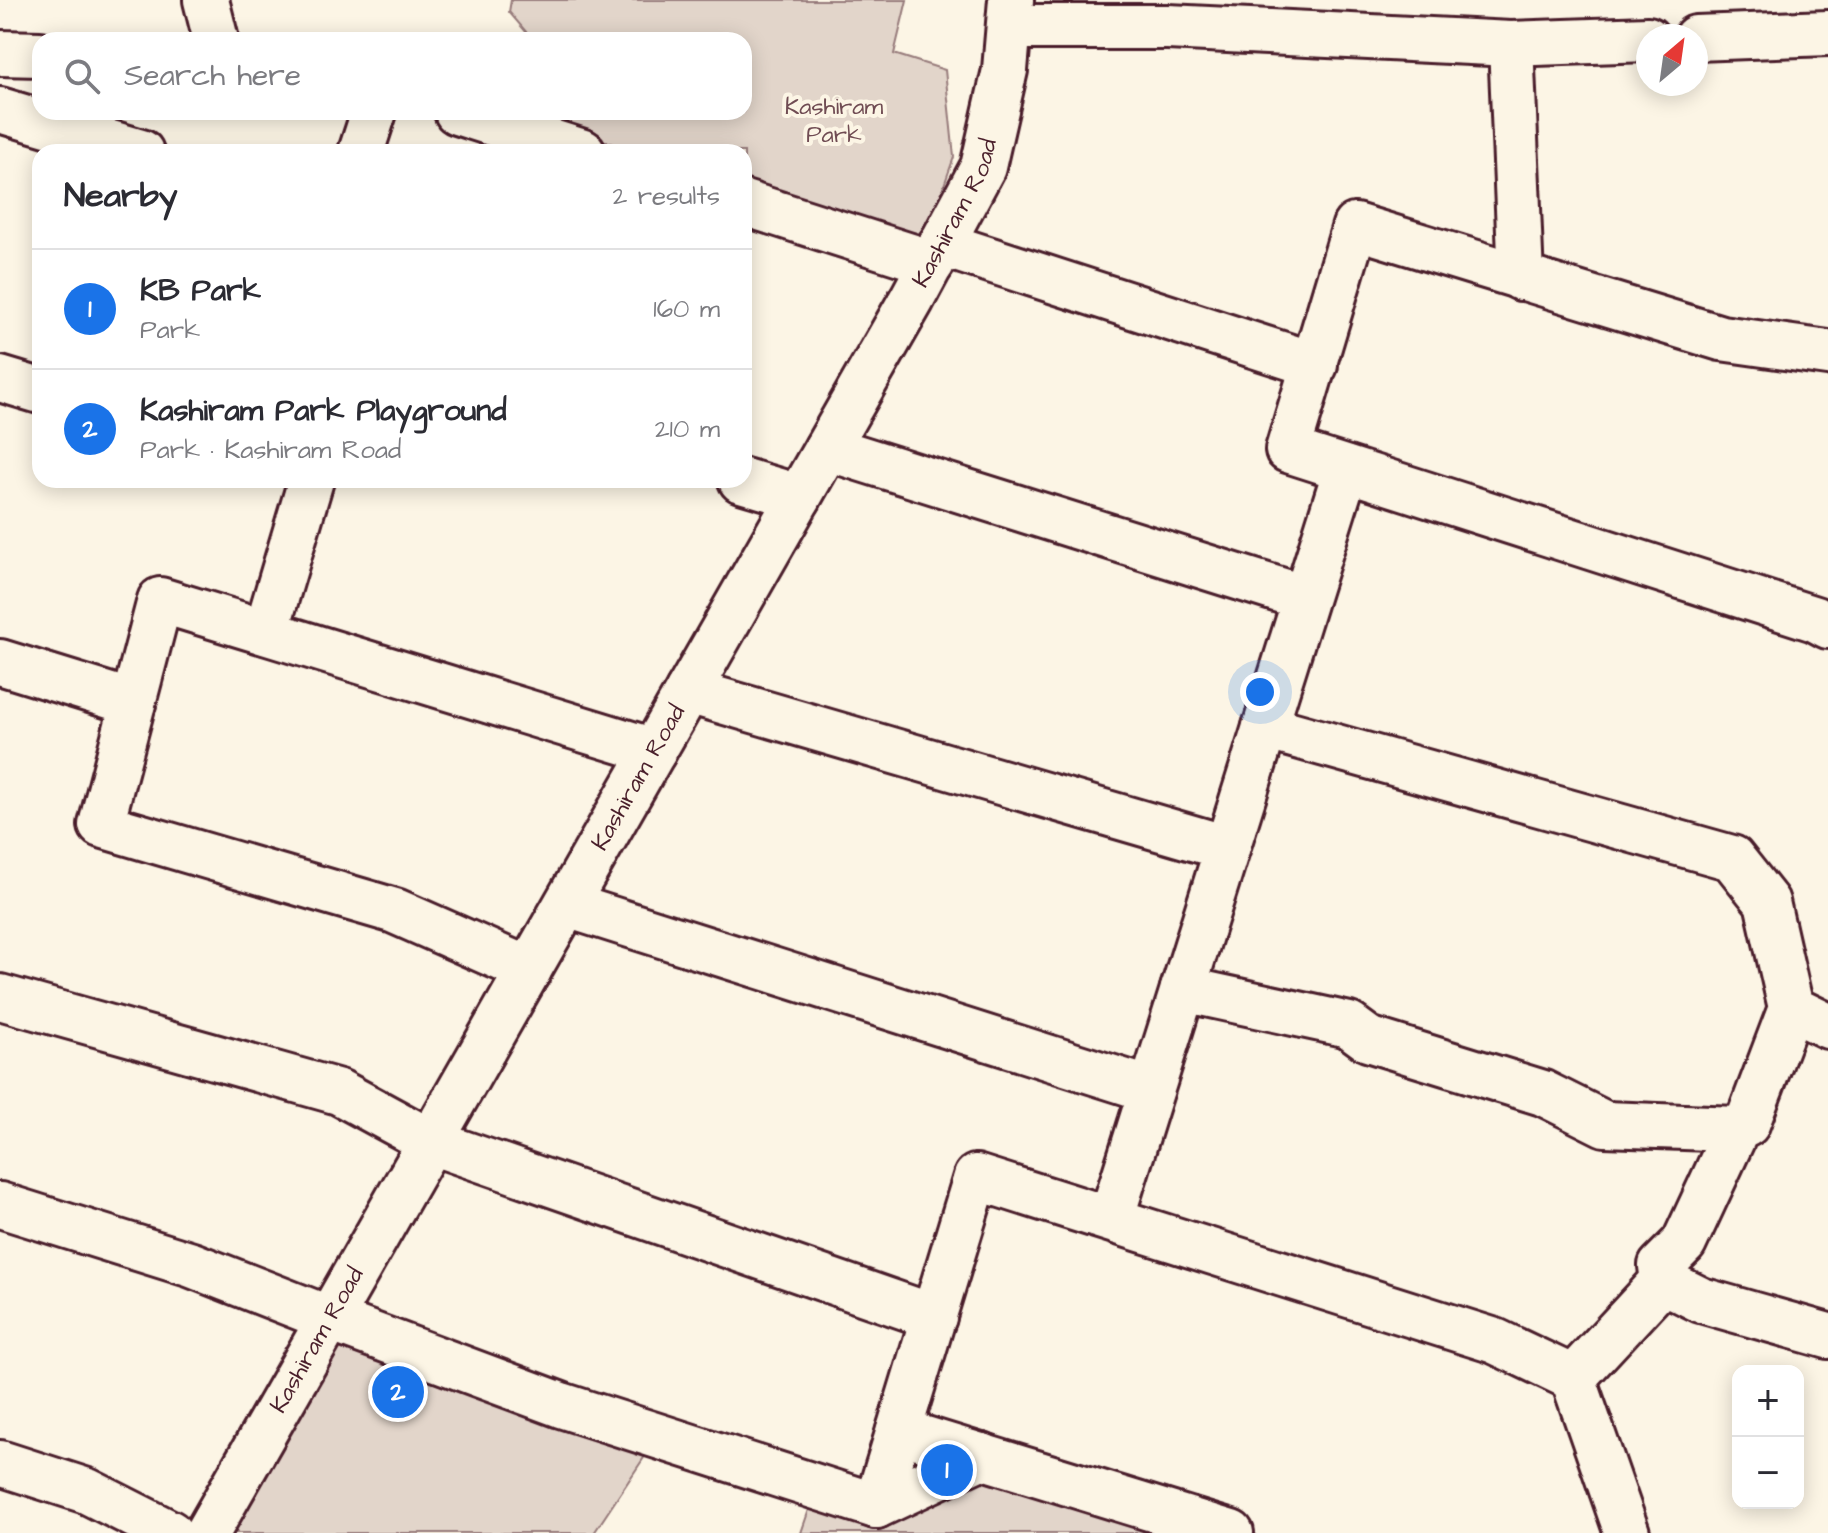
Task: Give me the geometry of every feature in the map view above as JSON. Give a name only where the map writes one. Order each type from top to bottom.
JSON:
[{"type":"street","points":[[206,0],[214,32]]},
{"type":"street","points":[[1010,14],[1168,14],[1511,44],[1636,39]]},
{"type":"street","name":"Kashiram Road","points":[[207,1533],[827,448],[983,167],[1005,70],[1010,14]]},
{"type":"street","points":[[1708,38],[1828,33]]},
{"type":"street","points":[[1511,44],[1521,278]]},
{"type":"street","points":[[0,53],[32,54]]},
{"type":"street","points":[[0,110],[32,120]]},
{"type":"street","points":[[34,120],[114,144]]},
{"type":"street","points":[[364,144],[371,120]]},
{"type":"street","points":[[482,120],[558,144]]},
{"type":"street","points":[[752,205],[936,254],[1315,365]]},
{"type":"street","points":[[1828,353],[1721,338],[1355,226],[1288,450],[1815,619],[1828,626]]},
{"type":"street","points":[[0,379],[32,389]]},
{"type":"street","points":[[827,448],[1305,598]]},
{"type":"street","points":[[1111,1219],[1346,469]]},
{"type":"street","points":[[752,483],[799,497]]},
{"type":"street","points":[[266,632],[309,488]]},
{"type":"street","points":[[529,970],[395,911],[101,825],[160,600],[654,751]]},
{"type":"street","points":[[0,662],[133,703]]},
{"type":"street","points":[[688,691],[1227,848]]},
{"type":"street","points":[[1183,989],[1349,1025],[1368,1039],[1543,1093],[1605,1124],[1737,1129],[1747,1124],[1810,1017],[1767,902],[1732,858],[1265,727]]},
{"type":"street","points":[[567,905],[1151,1090]]},
{"type":"street","points":[[0,997],[339,1092],[431,1142],[934,1317]]},
{"type":"street","points":[[1663,1281],[1661,1266],[1684,1243],[1737,1129]]},
{"type":"street","points":[[876,1506],[976,1177],[1495,1341],[1573,1378],[1627,1533]]},
{"type":"street","points":[[0,1205],[192,1265],[561,1405],[876,1506],[982,1456]]},
{"type":"street","points":[[1663,1281],[1701,1300],[1828,1336]]},
{"type":"street","points":[[1573,1378],[1663,1281]]},
{"type":"street","points":[[899,1431],[1231,1533]]},
{"type":"street","points":[[0,1463],[87,1491],[170,1533]]},
{"type":"green space","name":"Kashiram Park","points":[[511,0],[907,0],[894,54],[945,70],[954,157],[930,225],[916,243],[752,189],[752,144],[614,144],[539,120],[752,120],[752,32],[526,32],[509,12]]},
{"type":"green space","points":[[335,1336],[651,1447],[594,1533],[218,1533]]},
{"type":"green space","points":[[908,1443],[1207,1533],[801,1533],[813,1498],[874,1524]]},
{"type":"place","name":"Kashiram Park Playground","points":[[398,1392]]},
{"type":"place","name":"KB Park","points":[[947,1470]]}]
